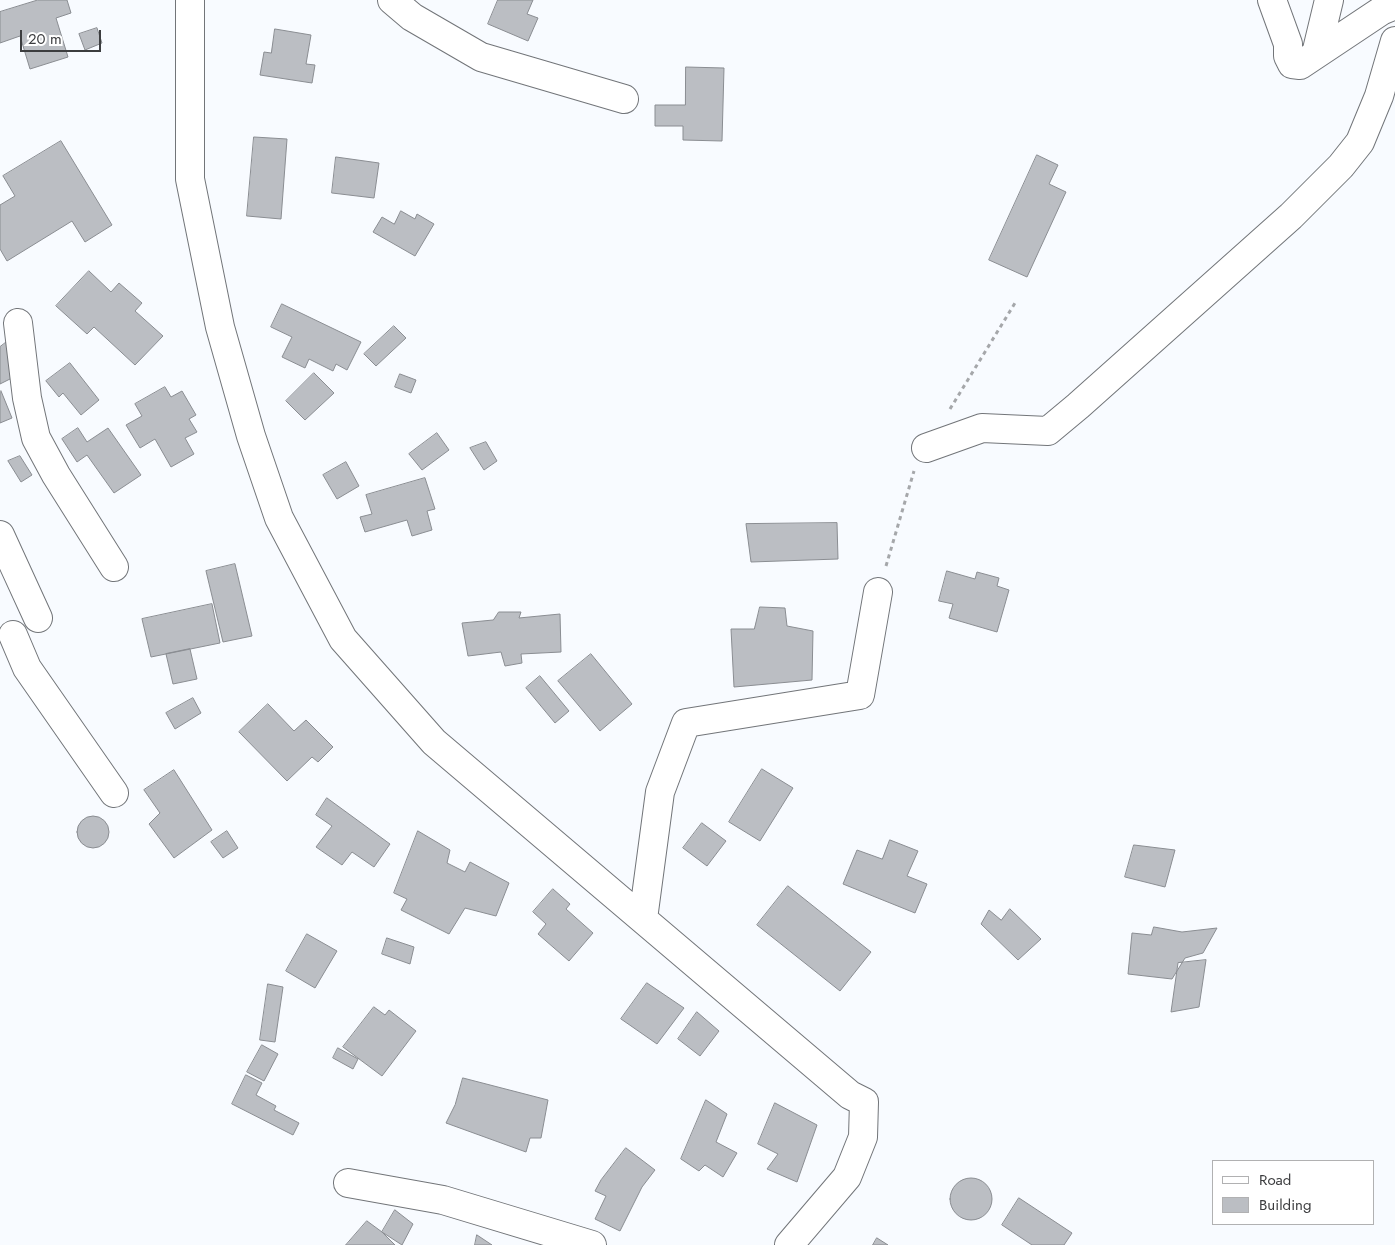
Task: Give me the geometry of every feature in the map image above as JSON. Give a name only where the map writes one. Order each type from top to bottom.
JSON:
[{"type":"street","points":[[190,0],[190,179],[220,327],[251,436],[279,518],[343,639],[434,742],[850,1094],[864,1102],[864,1137],[847,1177],[789,1245]]},
{"type":"street","points":[[392,0],[412,17],[480,57],[624,99]]},
{"type":"street","points":[[1272,0],[1288,44],[1288,56],[1292,64],[1300,65],[1381,11],[1395,5]]},
{"type":"street","points":[[1316,54],[1329,0]]},
{"type":"street","points":[[1360,142],[1394,47]]},
{"type":"street","points":[[926,448],[982,428],[1000,427],[1035,432],[1048,431],[1292,216],[1341,166],[1395,94]]},
{"type":"street","points":[[18,323],[27,398],[36,438],[56,475],[114,568]]},
{"type":"street","points":[[0,535],[38,618]]},
{"type":"street","points":[[643,919],[660,792],[686,724],[860,695],[878,592]]},
{"type":"street","points":[[13,635],[27,668],[114,793]]},
{"type":"street","points":[[348,1182],[443,1200],[592,1245]]},
{"type":"building","points":[[38,0],[67,0],[71,13],[56,18],[68,57],[30,69],[20,36],[0,43],[0,12]]},
{"type":"building","points":[[498,0],[533,0],[527,14],[538,18],[528,41],[488,24]]},
{"type":"building","points":[[97,28],[102,43],[85,50],[79,34]]},
{"type":"building","points":[[275,29],[311,35],[306,64],[315,65],[312,83],[260,75],[264,52],[271,53]]},
{"type":"building","points":[[686,67],[724,68],[722,141],[683,140],[683,126],[655,126],[655,105],[685,105]]},
{"type":"building","points":[[254,137],[287,139],[281,219],[247,216]]},
{"type":"building","points":[[61,141],[112,225],[85,242],[72,221],[7,261],[0,249],[0,205],[15,196],[3,176]]},
{"type":"building","points":[[1037,155],[1058,165],[1049,184],[1066,192],[1027,277],[989,260]]},
{"type":"building","points":[[336,157],[379,163],[374,198],[332,193]]},
{"type":"building","points":[[401,211],[415,219],[417,214],[434,224],[415,256],[373,232],[382,217],[394,224]]},
{"type":"building","points":[[89,271],[111,292],[119,283],[142,303],[135,311],[163,336],[135,365],[94,327],[87,334],[56,306]]},
{"type":"building","points":[[282,304],[361,342],[347,370],[336,364],[333,371],[309,359],[305,368],[282,357],[292,337],[271,327]]},
{"type":"building","points":[[394,326],[406,338],[376,366],[364,354]]},
{"type":"building","points":[[8,341],[24,372],[0,384],[0,347]]},
{"type":"building","points":[[70,363],[99,400],[81,415],[63,393],[59,397],[46,381]]},
{"type":"building","points":[[314,373],[334,393],[305,420],[286,401]]},
{"type":"building","points":[[400,374],[416,380],[411,393],[395,387]]},
{"type":"building","points":[[165,387],[171,397],[182,391],[196,415],[189,419],[197,432],[185,438],[194,454],[171,467],[155,439],[140,448],[126,425],[142,416],[135,404]]},
{"type":"building","points":[[0,392],[12,418],[0,423]]},
{"type":"building","points":[[78,428],[87,442],[108,428],[141,475],[114,493],[87,455],[77,462],[62,439]]},
{"type":"building","points":[[437,433],[449,450],[422,470],[409,454]]},
{"type":"building","points":[[486,442],[497,461],[484,470],[470,448]]},
{"type":"building","points":[[20,456],[32,475],[21,482],[8,461]]},
{"type":"building","points":[[346,462],[359,486],[337,499],[323,475]]},
{"type":"building","points":[[425,478],[435,509],[427,511],[432,530],[412,536],[407,520],[365,532],[360,517],[372,514],[366,495]]},
{"type":"building","points":[[837,523],[838,559],[751,562],[746,524]]},
{"type":"building","points":[[235,564],[252,636],[223,642],[206,571]]},
{"type":"building","points":[[947,571],[975,579],[977,572],[999,578],[997,586],[1009,590],[997,632],[949,618],[953,604],[939,601]]},
{"type":"building","points":[[212,604],[220,643],[151,657],[142,619]]},
{"type":"building","points":[[760,607],[785,608],[787,626],[813,631],[812,680],[734,687],[731,629],[754,629]]},
{"type":"building","points":[[499,612],[521,612],[519,618],[560,614],[561,652],[521,654],[522,663],[505,666],[501,652],[468,656],[462,623],[493,620]]},
{"type":"building","points":[[190,649],[197,679],[173,684],[166,654]]},
{"type":"building","points":[[591,654],[632,704],[600,731],[558,681]]},
{"type":"building","points":[[540,676],[569,711],[555,723],[526,688]]},
{"type":"building","points":[[193,698],[201,713],[175,729],[166,713]]},
{"type":"building","points":[[268,704],[294,731],[306,720],[333,747],[318,762],[312,757],[287,781],[239,732]]},
{"type":"building","points":[[762,769],[793,788],[760,841],[729,822]]},
{"type":"building","points":[[174,770],[212,830],[174,858],[149,824],[160,813],[144,790]]},
{"type":"building","points":[[327,798],[390,844],[374,867],[352,852],[342,865],[316,847],[332,826],[316,815]]},
{"type":"building","points":[[93,816],[99,817],[104,821],[108,826],[108,838],[104,843],[99,847],[93,848],[87,847],[82,843],[78,838],[77,832],[78,826],[82,821],[87,817]]},
{"type":"building","points":[[702,823],[726,841],[707,866],[683,848]]},
{"type":"building","points":[[227,831],[238,848],[223,858],[211,842]]},
{"type":"building","points":[[418,831],[450,850],[447,863],[465,872],[470,862],[509,883],[496,916],[465,908],[449,934],[401,910],[407,899],[394,893]]},
{"type":"building","points":[[890,840],[918,851],[907,876],[927,884],[915,913],[843,884],[857,850],[882,859]]},
{"type":"building","points":[[1134,845],[1175,850],[1165,887],[1125,877]]},
{"type":"building","points":[[788,886],[871,952],[840,991],[757,925]]},
{"type":"building","points":[[553,889],[570,904],[566,909],[593,933],[569,961],[538,934],[546,924],[533,912]]},
{"type":"building","points":[[1010,909],[1041,939],[1018,960],[981,924],[989,910],[1001,920]]},
{"type":"building","points":[[1154,927],[1182,932],[1217,928],[1203,953],[1185,958],[1172,979],[1128,974],[1132,933],[1151,935]]},
{"type":"building","points":[[307,934],[337,951],[315,988],[286,971]]},
{"type":"building","points":[[387,938],[414,947],[410,964],[382,954]]},
{"type":"building","points":[[1206,960],[1199,1007],[1171,1012],[1178,963]]},
{"type":"building","points":[[647,983],[684,1008],[657,1044],[621,1019]]},
{"type":"building","points":[[268,984],[283,987],[275,1042],[260,1040]]},
{"type":"building","points":[[374,1007],[385,1015],[389,1010],[416,1031],[382,1076],[343,1047]]},
{"type":"building","points":[[697,1012],[719,1031],[700,1056],[678,1039]]},
{"type":"building","points":[[262,1045],[278,1054],[264,1081],[247,1072]]},
{"type":"building","points":[[338,1048],[358,1059],[353,1069],[333,1058]]},
{"type":"building","points":[[246,1075],[262,1083],[256,1095],[276,1106],[274,1110],[299,1123],[293,1135],[232,1104]]},
{"type":"building","points":[[463,1078],[548,1100],[541,1138],[530,1138],[526,1152],[446,1123],[455,1105]]},
{"type":"building","points":[[706,1100],[727,1114],[716,1142],[737,1153],[723,1177],[705,1165],[699,1171],[681,1159]]},
{"type":"building","points":[[775,1103],[817,1125],[797,1182],[767,1169],[778,1154],[758,1144]]},
{"type":"building","points":[[626,1148],[655,1170],[642,1187],[620,1231],[595,1219],[606,1196],[595,1191],[601,1180]]},
{"type":"building","points":[[971,1178],[986,1184],[992,1199],[986,1214],[971,1220],[956,1214],[950,1199],[956,1184]]},
{"type":"building","points":[[1019,1198],[1072,1233],[1064,1245],[1032,1245],[1002,1225]]},
{"type":"building","points":[[395,1210],[413,1224],[402,1245],[382,1232]]},
{"type":"building","points":[[367,1221],[382,1232],[395,1245],[346,1245]]},
{"type":"building","points":[[477,1235],[492,1245],[475,1245]]},
{"type":"building","points":[[877,1238],[888,1245],[873,1245]]}]
